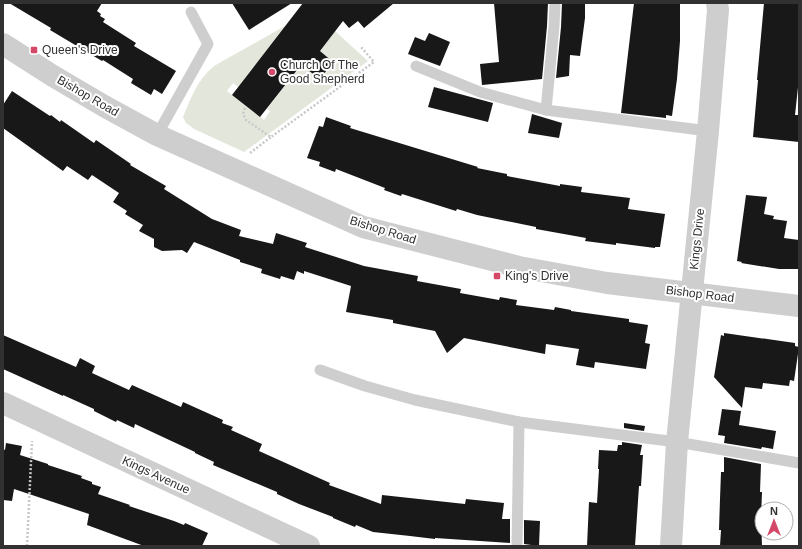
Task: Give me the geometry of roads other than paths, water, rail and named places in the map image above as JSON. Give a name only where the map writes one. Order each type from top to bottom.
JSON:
[{"type":"street","name":"Kings Drive","points":[[671,546],[677,442],[708,131],[718,3]]},
{"type":"street","name":"Bishop Road","points":[[3,44],[53,76],[157,135],[363,227],[519,268],[607,283],[799,306]]},
{"type":"street","name":"Kings Avenue","points":[[3,403],[309,546]]},
{"type":"lane","points":[[546,110],[555,3]]},
{"type":"lane","points":[[157,135],[208,44],[191,12]]},
{"type":"lane","points":[[416,66],[480,92],[546,110],[708,131]]},
{"type":"lane","points":[[320,370],[365,386],[415,400],[519,422],[677,442],[799,463]]},
{"type":"lane","points":[[517,546],[519,422]]},
{"type":"place","name":"Queen's Drive","points":[[34,50]]},
{"type":"place","name":"Church Of The Good Shepherd","points":[[272,72]]},
{"type":"place","name":"King's Drive","points":[[497,276]]}]
